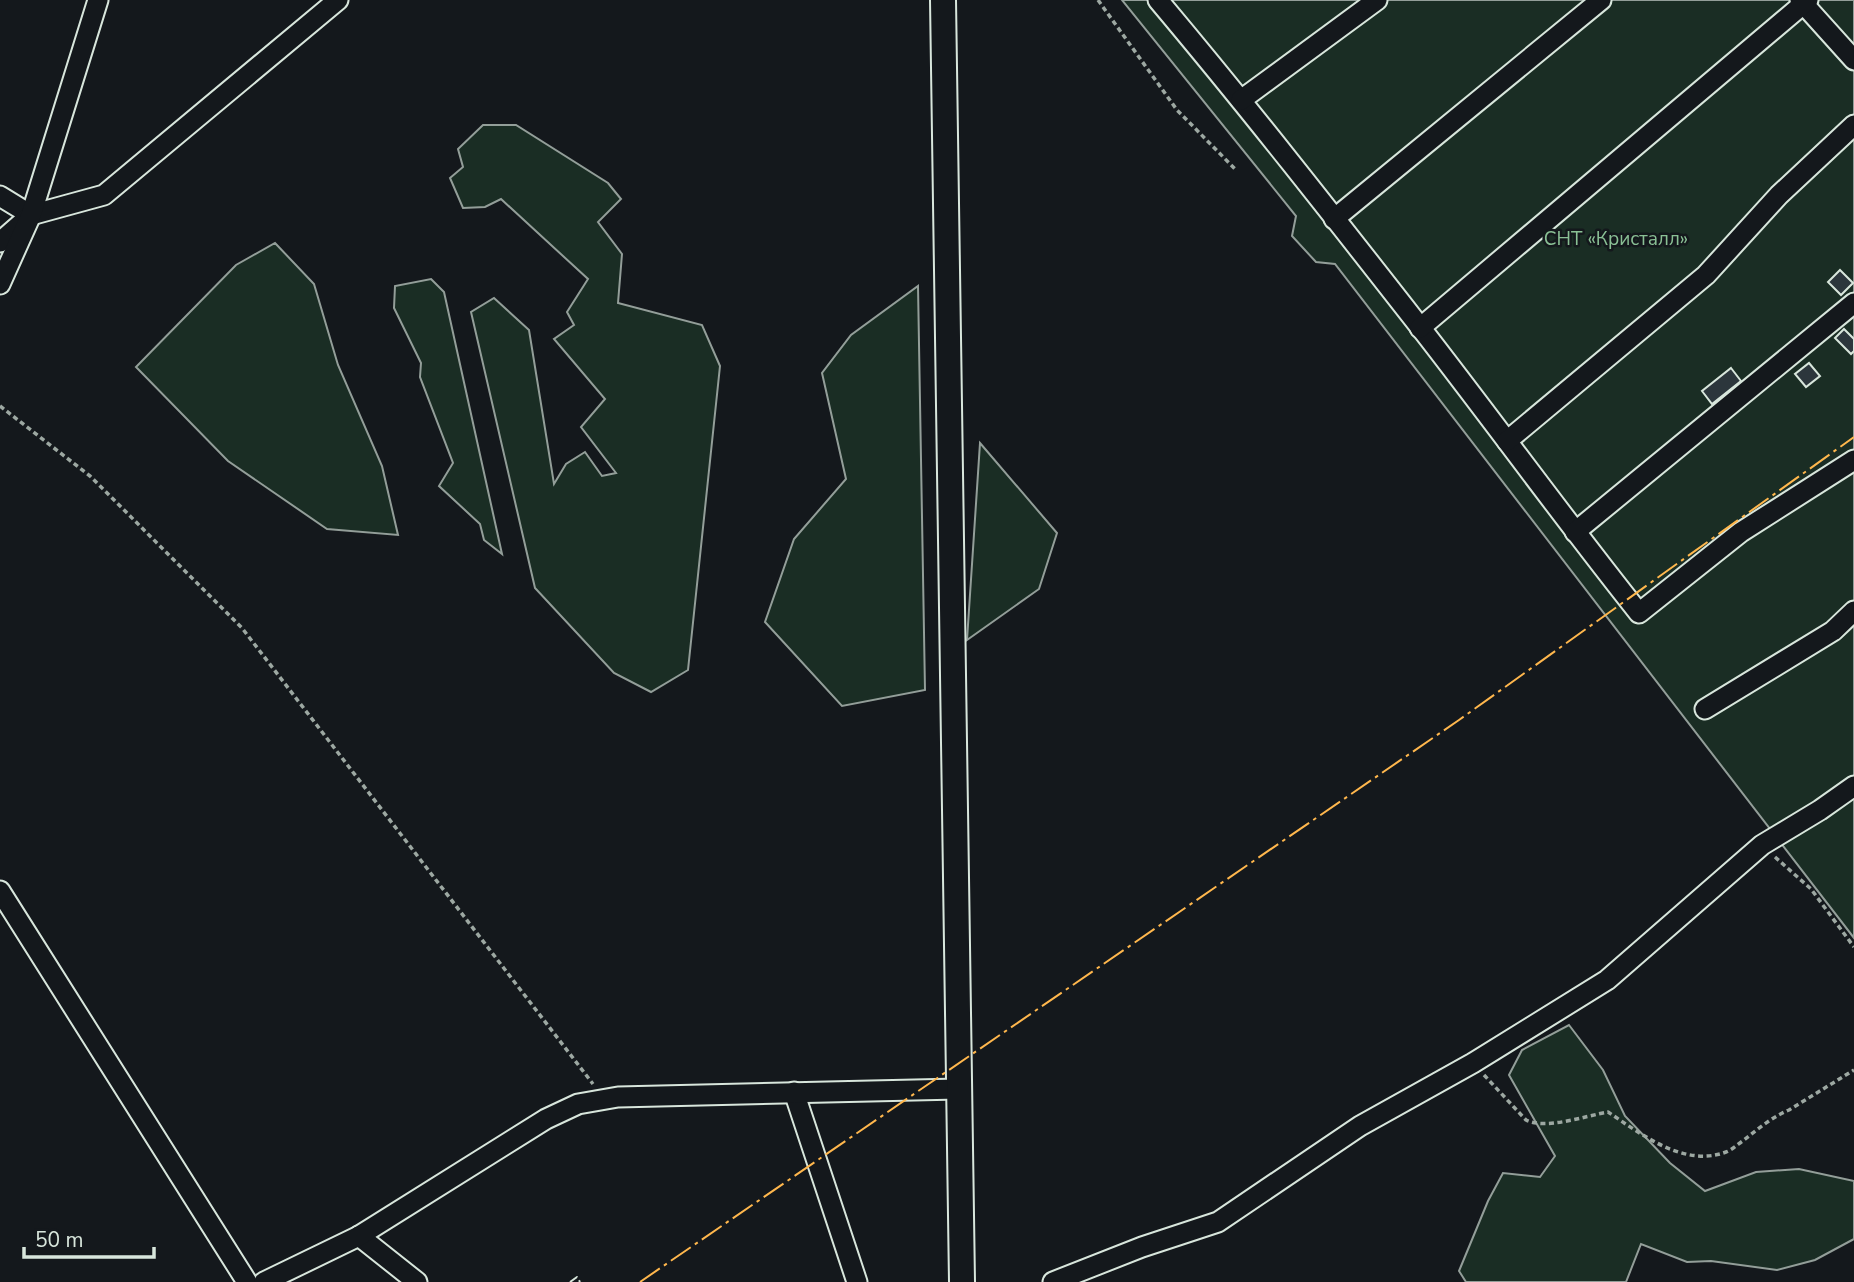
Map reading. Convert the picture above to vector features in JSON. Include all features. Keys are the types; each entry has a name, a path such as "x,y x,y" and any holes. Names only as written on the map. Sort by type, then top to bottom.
{"main road":[{"path":"943,0 962,1282"}],"street":[{"path":"0,284 31,215 98,0"},
{"path":"0,242 31,215 104,195 338,0"},
{"path":"1241,100 1377,0"},
{"path":"1334,219 1601,0"},
{"path":"1162,1 1420,328 1639,613 1741,532 1854,460"},
{"path":"1420,328 1804,1 1854,60"},
{"path":"1507,441 1706,275 1779,195 1854,125"},
{"path":"0,196 31,215"},
{"path":"1575,532 1854,303"},
{"path":"1705,709 1833,631 1854,611"},
{"path":"1053,1282 1142,1247 1218,1222 1360,1126 1473,1063 1607,980 1762,845 1854,786"},
{"path":"0,891 247,1282"},
{"path":"264,1282 359,1236 546,1119 578,1104 618,1097 958,1089"},
{"path":"794,1092 857,1282"},
{"path":"359,1236 417,1282"}],"path":[{"path":"1098,0 1177,110 1237,171"},
{"path":"0,406 90,476 242,628 605,1099"},
{"path":"1762,845 1811,889 1854,947"},
{"path":"1473,1063 1525,1120 1545,1124 1608,1112 1634,1130 1681,1155 1727,1152 1777,1115 1854,1070"}],"green space":[{"name":"СНТ «Кристалл»","path":"1122,0 1854,0 1854,938 1335,264 1316,262 1292,236 1296,216"},
{"path":"483,125 516,125 608,183 621,199 598,222 622,254 618,303 702,325 720,366 688,670 651,692 614,673 535,588 471,312 494,298 529,330 554,484 566,464 585,452 602,476 616,473 581,427 605,399 554,339 574,325 567,312 588,279 501,199 485,207 463,208 450,178 463,167 458,149"},
{"path":"275,243 314,284 338,365 382,466 398,535 327,529 228,461 136,367 236,265"},
{"path":"431,279 444,292 502,554 484,540 480,524 439,486 453,463 420,377 421,363 394,308 395,286"},
{"path":"918,286 925,690 842,706 765,622 794,539 846,479 822,373 851,335"},
{"path":"980,443 1057,533 1039,589 967,640"},
{"path":"1569,1025 1603,1070 1625,1116 1670,1163 1705,1191 1756,1172 1799,1169 1854,1181 1854,1239 1815,1260 1777,1270 1711,1261 1687,1262 1641,1244 1626,1282 1466,1282 1459,1271 1488,1201 1503,1173 1540,1177 1555,1156 1509,1075 1522,1050"}],"building":[{"path":"1840,270 1853,283 1841,295 1828,282"},
{"path":"1844,329 1854,339 1854,351 1851,354 1835,338"},
{"path":"1809,363 1820,376 1806,387 1795,374"},
{"path":"1731,368 1741,381 1712,404 1702,391"}],"fence":[{"path":"570,1282 577,1277 580,1282"}],"power":[{"path":"640,1282 1459,720 1854,437"}]}
